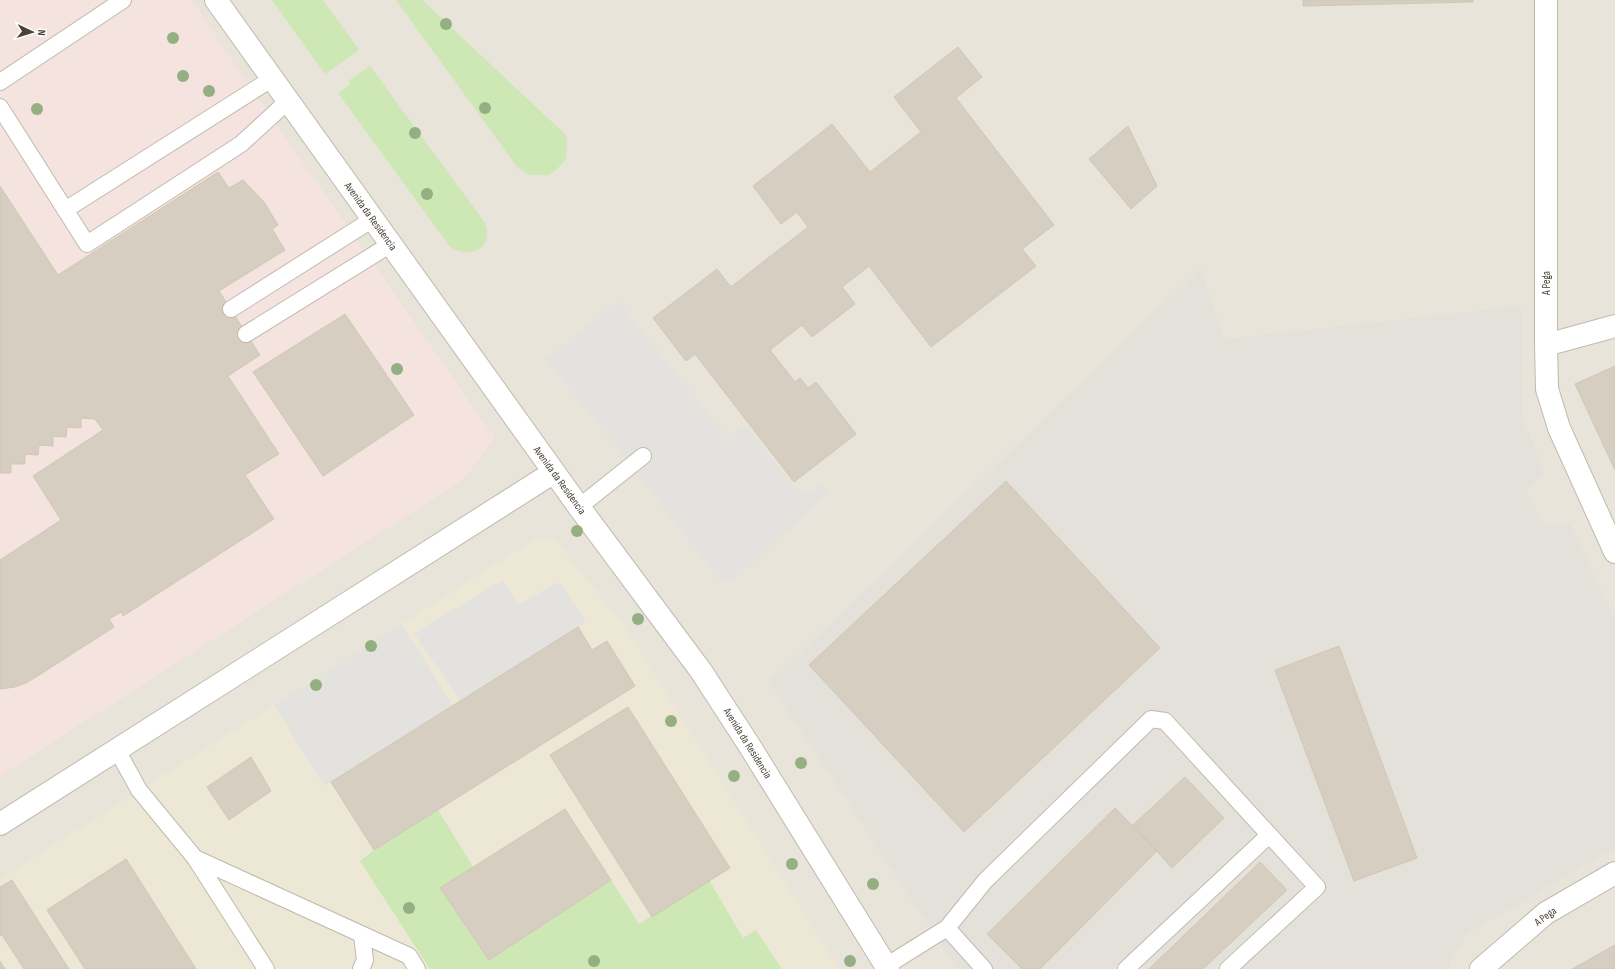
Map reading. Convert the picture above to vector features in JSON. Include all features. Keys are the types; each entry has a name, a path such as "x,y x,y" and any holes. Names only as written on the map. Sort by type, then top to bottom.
{"street":[{"name":"Avenida da Residencia","path":"216,0 579,507 702,671 750,745 887,967"},
{"name":"A Pega","path":"1546,0 1546,345 1548,388 1559,428 1615,552"},
{"path":"1546,345 1615,326"},
{"path":"0,824 554,472"},
{"name":"A Pega","path":"1481,969 1546,914 1615,873"}],"lane":[{"path":"0,82 123,0"},
{"path":"65,210 273,78"},
{"path":"0,107 87,244 241,144 289,100"},
{"path":"231,309 373,219"},
{"path":"246,334 391,244"},
{"path":"579,507 643,456"},
{"path":"887,967 947,928 986,881 1151,719 1166,721 1317,887 1228,969"},
{"path":"117,750 139,790 195,858 266,969"},
{"path":"1126,969 1269,835"},
{"path":"195,858 409,956 417,969"},
{"path":"947,928 984,969"},
{"path":"361,969 365,960 362,935"}],"shaded area":[{"path":"0,0 1615,0 1615,969 0,969"},
{"path":"0,0 192,0 244,78 495,438 463,480 0,776"},
{"path":"1201,268 1224,339 1521,306 1523,418 1545,473 1526,491 1545,525 1570,524 1615,620 1615,848 1467,934 1449,963 1450,969 957,969 769,682"},
{"path":"618,301 727,437 744,426 797,489 807,492 822,484 830,492 735,579 720,581 632,466 546,359"},
{"path":"538,537 556,541 624,625 839,969 0,969 0,879"},
{"path":"503,580 518,605 559,582 586,622 460,701 414,633"},
{"path":"401,624 453,705 324,786 274,705"}],"green space":[{"path":"272,0 323,0 359,50 325,74"},
{"path":"396,0 422,0 567,136 566,159 556,170 548,175 530,175 518,168"},
{"path":"370,66 485,223 487,232 486,239 479,249 473,252 466,252 450,247 338,93 350,85 348,81"},
{"path":"438,810 473,867 440,889 489,960 611,880 639,924 709,880 743,938 756,930 782,969 430,969 360,861 374,850"}],"building":[{"path":"1303,0 1473,0 1473,2 1303,6"},
{"path":"958,47 982,77 956,98 1054,225 1022,249 1036,266 931,347 869,266 842,287 855,304 812,337 802,325 770,350 795,382 800,378 808,388 816,382 856,434 794,482 695,354 686,361 653,318 717,269 731,287 808,227 797,212 781,224 753,186 832,124 870,172 921,132 894,97"},
{"path":"1128,126 1157,186 1131,209 1089,159"},
{"path":"218,172 229,188 243,180 264,202 278,225 272,229 285,250 219,291 260,355 228,376 279,454 245,475 274,519 123,616 121,612 109,619 114,627 36,677 15,687 0,689 0,560 61,520 33,476 103,430 95,419 81,418 81,428 67,427 66,437 53,436 53,446 39,445 38,455 25,454 25,464 11,464 11,473 0,473 0,186 58,275"},
{"path":"345,314 414,415 323,476 253,372"},
{"path":"1615,366 1615,470 1575,384"},
{"path":"1006,481 1160,648 964,832 809,665"},
{"path":"578,627 592,650 607,641 635,686 374,850 331,782"},
{"path":"1339,646 1417,858 1354,881 1275,670"},
{"path":"628,707 730,868 652,917 550,755"},
{"path":"251,757 271,791 229,820 207,787"},
{"path":"1185,777 1224,818 1172,868 1133,825"},
{"path":"1115,808 1157,851 1040,969 1022,969 987,934"},
{"path":"565,809 611,880 489,960 440,888"},
{"path":"126,859 196,969 85,969 47,910"},
{"path":"1260,862 1287,890 1203,969 1149,969"},
{"path":"12,880 69,969 24,969 2,935 0,936 0,887"},
{"path":"1615,945 1615,969 1572,969"},
{"path":"0,961 5,969 0,969"}]}
